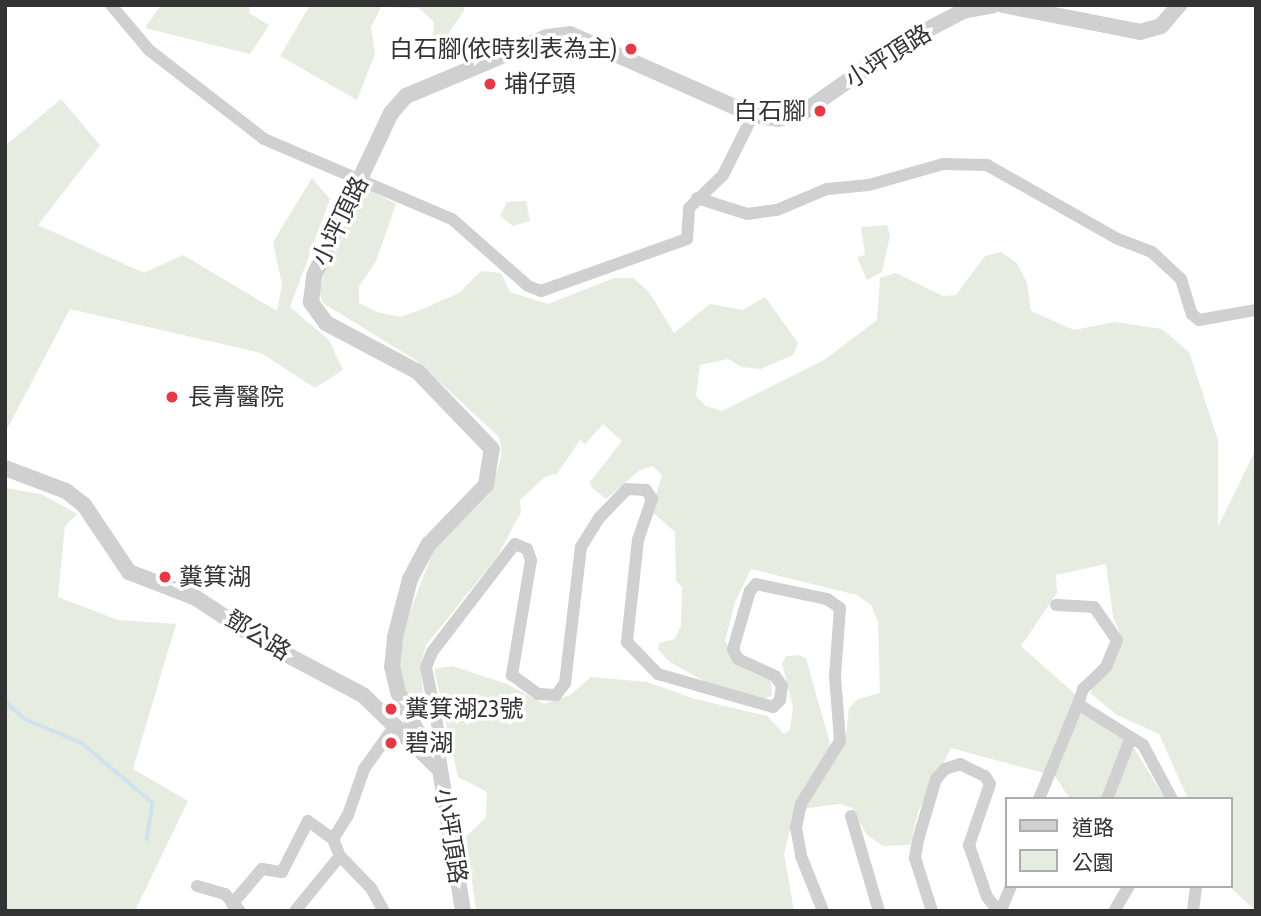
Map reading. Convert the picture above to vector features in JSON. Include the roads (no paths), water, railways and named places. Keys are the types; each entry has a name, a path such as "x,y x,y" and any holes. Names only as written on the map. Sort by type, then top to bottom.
{"street":[{"path":"111,5 149,50 264,139 452,219 528,286 541,291 687,239 689,208 723,175 753,116"},
{"name":"小坪頂路","path":"463,911 439,763 417,731 398,692 392,667 394,637 410,579 429,544 486,485 492,449 418,372 326,323 311,302 314,276 391,113 406,96 547,37 570,34 753,116 778,119 806,111 900,44 963,11 993,5"},
{"path":"1003,5 1140,32 1161,26 1179,5"},
{"path":"698,198 747,214 777,210 827,189 869,185 943,164 987,165 1118,239 1152,252 1181,279 1192,314 1199,320 1256,310"},
{"name":"鄧公路","path":"5,468 66,492 84,505 129,572 226,615 261,641 363,695 394,727 439,763"},
{"path":"439,763 441,745 426,667 432,652 515,544 527,549 531,560 512,675 538,694 555,695 565,683 581,547 599,518 627,489 646,490 652,499 638,540 627,642 658,674 773,707 780,700 782,686 775,676 738,659 733,649 750,591 755,584 827,599 840,608 835,676 840,741 801,804 796,827 801,856 823,911"},
{"path":"1040,797 1083,689 1106,667 1118,640 1094,607 1056,605"},
{"path":"1078,704 1131,737 1153,757 1171,797"},
{"path":"332,839 348,815 364,769 394,727"},
{"path":"1108,797 1131,737"},
{"path":"932,911 917,849 936,779 953,766 960,764 990,784 970,845 987,897 996,908 1003,905 1010,888"},
{"path":"851,816 879,911"},
{"path":"197,886 225,894 236,907 262,869 282,872 308,821 332,839 340,856 371,888 384,911"},
{"path":"295,911 340,856"},
{"path":"1114,911 1128,888"},
{"path":"1193,911 1196,888"}],"waterway":[{"path":"5,701 25,719 82,743 153,803 147,840"}],"place":[{"name":"白石腳(依時刻表為主)","path":"631,49"},
{"name":"埔仔頭","path":"490,84"},
{"name":"白石腳","path":"820,111"},
{"name":"長青醫院","path":"172,397"},
{"name":"糞箕湖","path":"165,577"},
{"name":"糞箕湖23號","path":"391,709"},
{"name":"碧湖","path":"391,743"}]}
